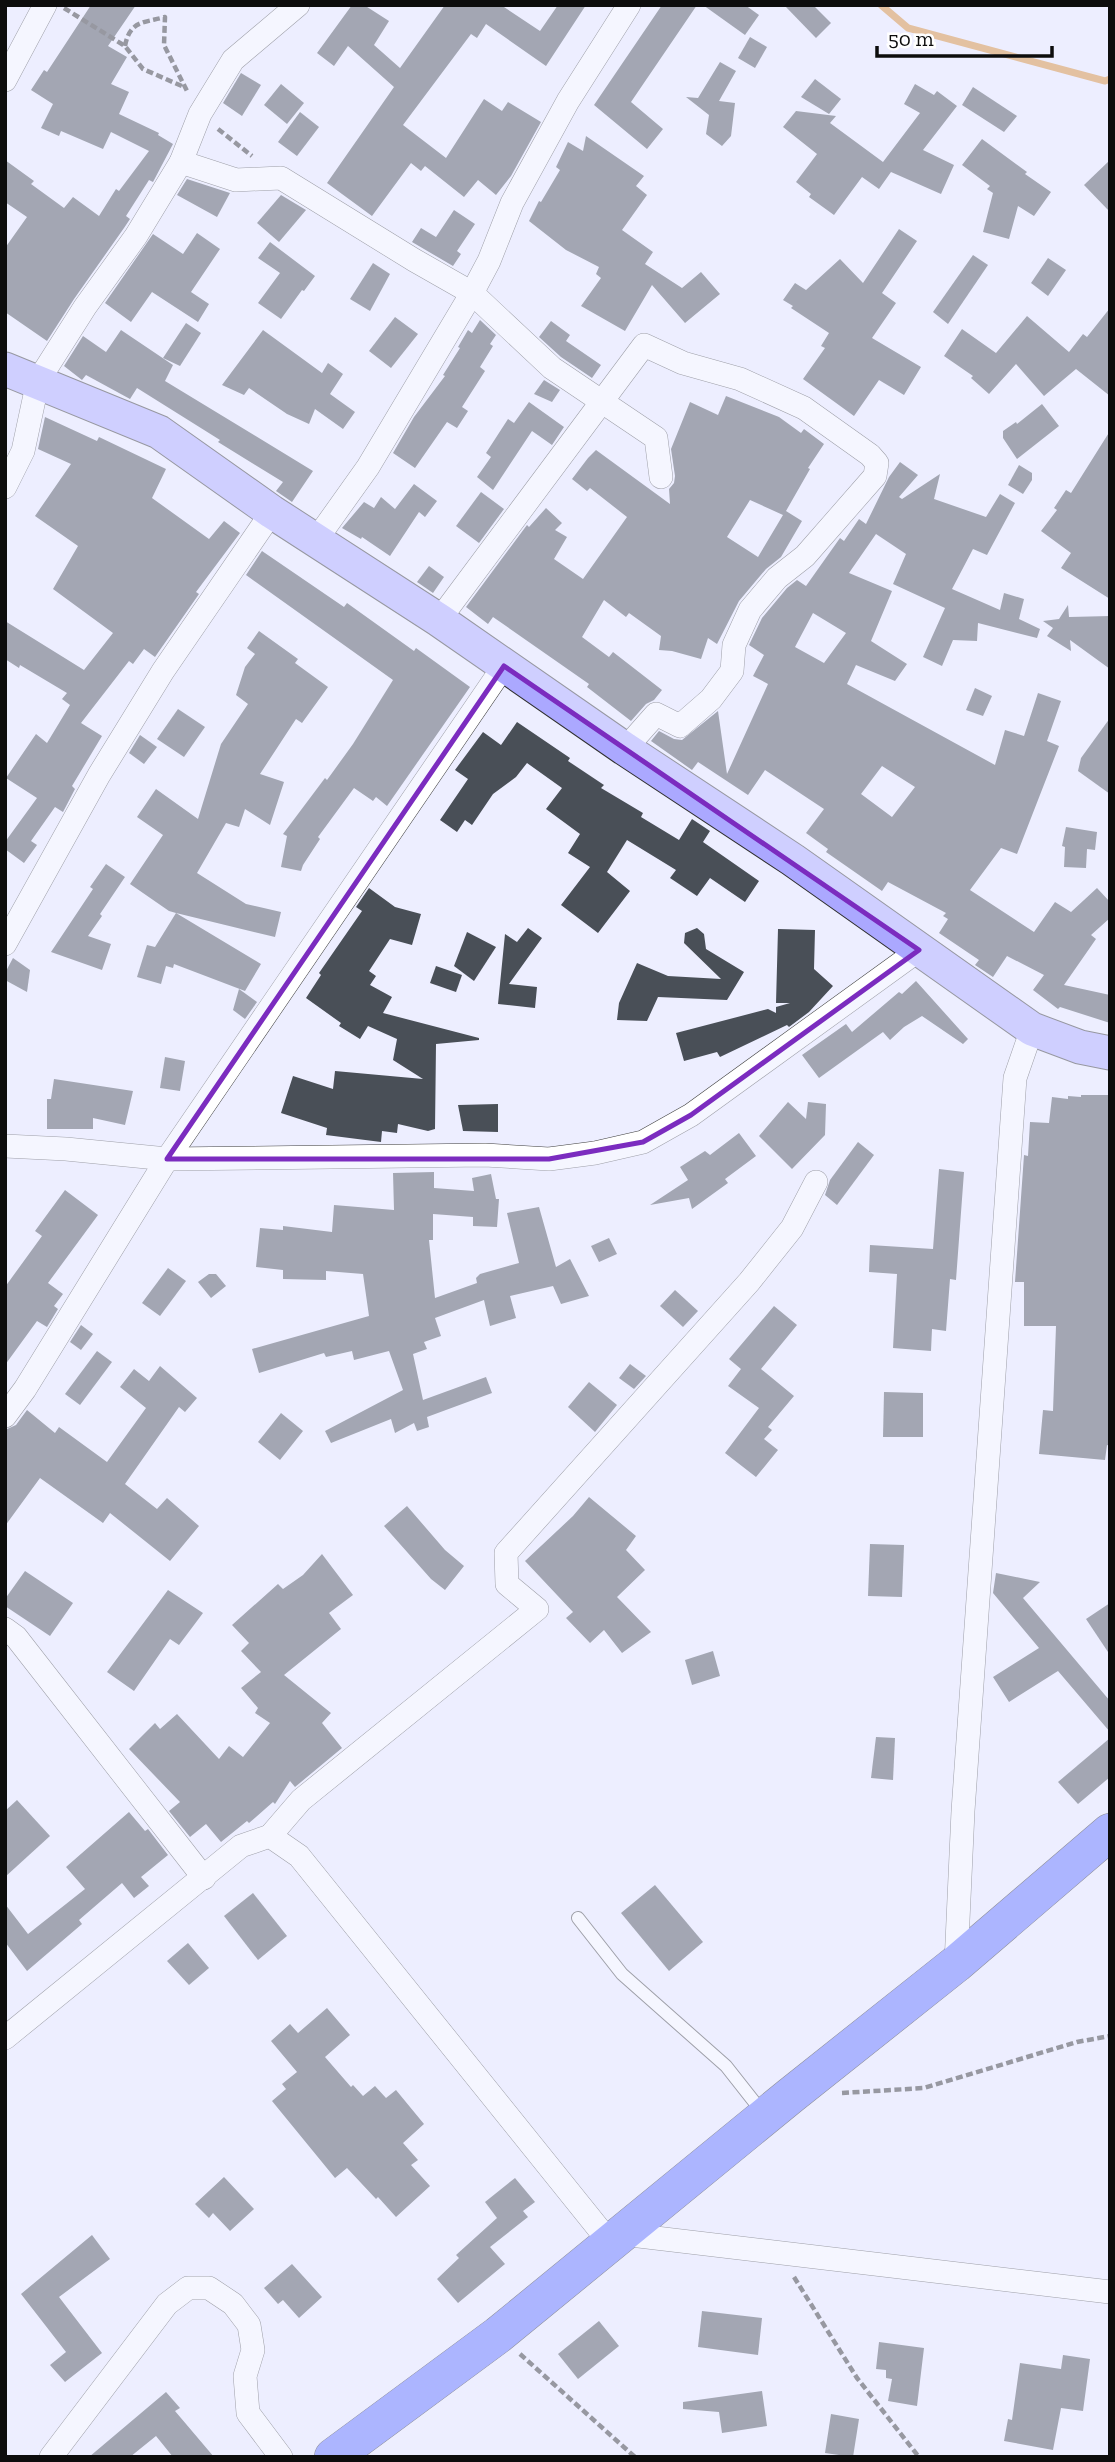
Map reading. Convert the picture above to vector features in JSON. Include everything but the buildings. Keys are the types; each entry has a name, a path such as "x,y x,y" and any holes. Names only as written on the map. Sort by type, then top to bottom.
{"main road":[{"path":"333,2457 498,2335 956,1964 1110,1832"}],"street":[{"path":"5,80 46,5"},
{"path":"5,487 23,451 38,381 85,307 136,236 181,162 200,114 233,60 298,5"},
{"path":"316,540 368,467 472,293 489,261 512,203 568,101 629,5"},
{"path":"181,162 236,180 281,178 472,293 552,368 656,438 661,477"},
{"path":"439,620 644,345 683,363 740,379 804,408 870,455 877,463 875,476 805,556 777,578 750,610 734,645 732,671 710,699 680,726 656,713 625,749"},
{"path":"5,369 159,432 272,512 439,620 625,749 793,860 1032,1029 1080,1047 1110,1053"},
{"path":"5,944 99,775 149,694 272,512"},
{"path":"5,1416 32,1378 167,1159 504,666"},
{"path":"5,1146 167,1159 485,1155 548,1158 596,1153 643,1142 691,1115 919,950"},
{"path":"956,1964 963,1811 1014,1078 1032,1029"},
{"path":"5,2038 241,1846 270,1836 301,1800 537,1609 507,1584 506,1553 749,1282 792,1228 816,1182"},
{"path":"5,1629 16,1637 33,1658 204,1878"},
{"path":"270,1836 299,1856 617,2239 778,2253 1110,2292"},
{"path":"51,2457 167,2304 188,2288 209,2288 233,2304 249,2325 253,2350 245,2376 248,2413 281,2457"}],"lane":[{"path":"578,1918 622,1974 726,2066 778,2106"}],"path":[{"path":"58,5 125,46 144,69 185,87"},
{"path":"125,46 127,34 141,21 152,20"},
{"path":"778,2106 924,2088 1077,2042 1110,2036"},
{"path":"778,2253 857,2378 919,2457"},
{"path":"498,2335 635,2457"}],"highlighted area":[{"path":"504,666 919,950 691,1115 643,1142 549,1159 167,1159"}],"waterway":[{"path":"881,5 908,28 1105,81 1110,79"}]}
